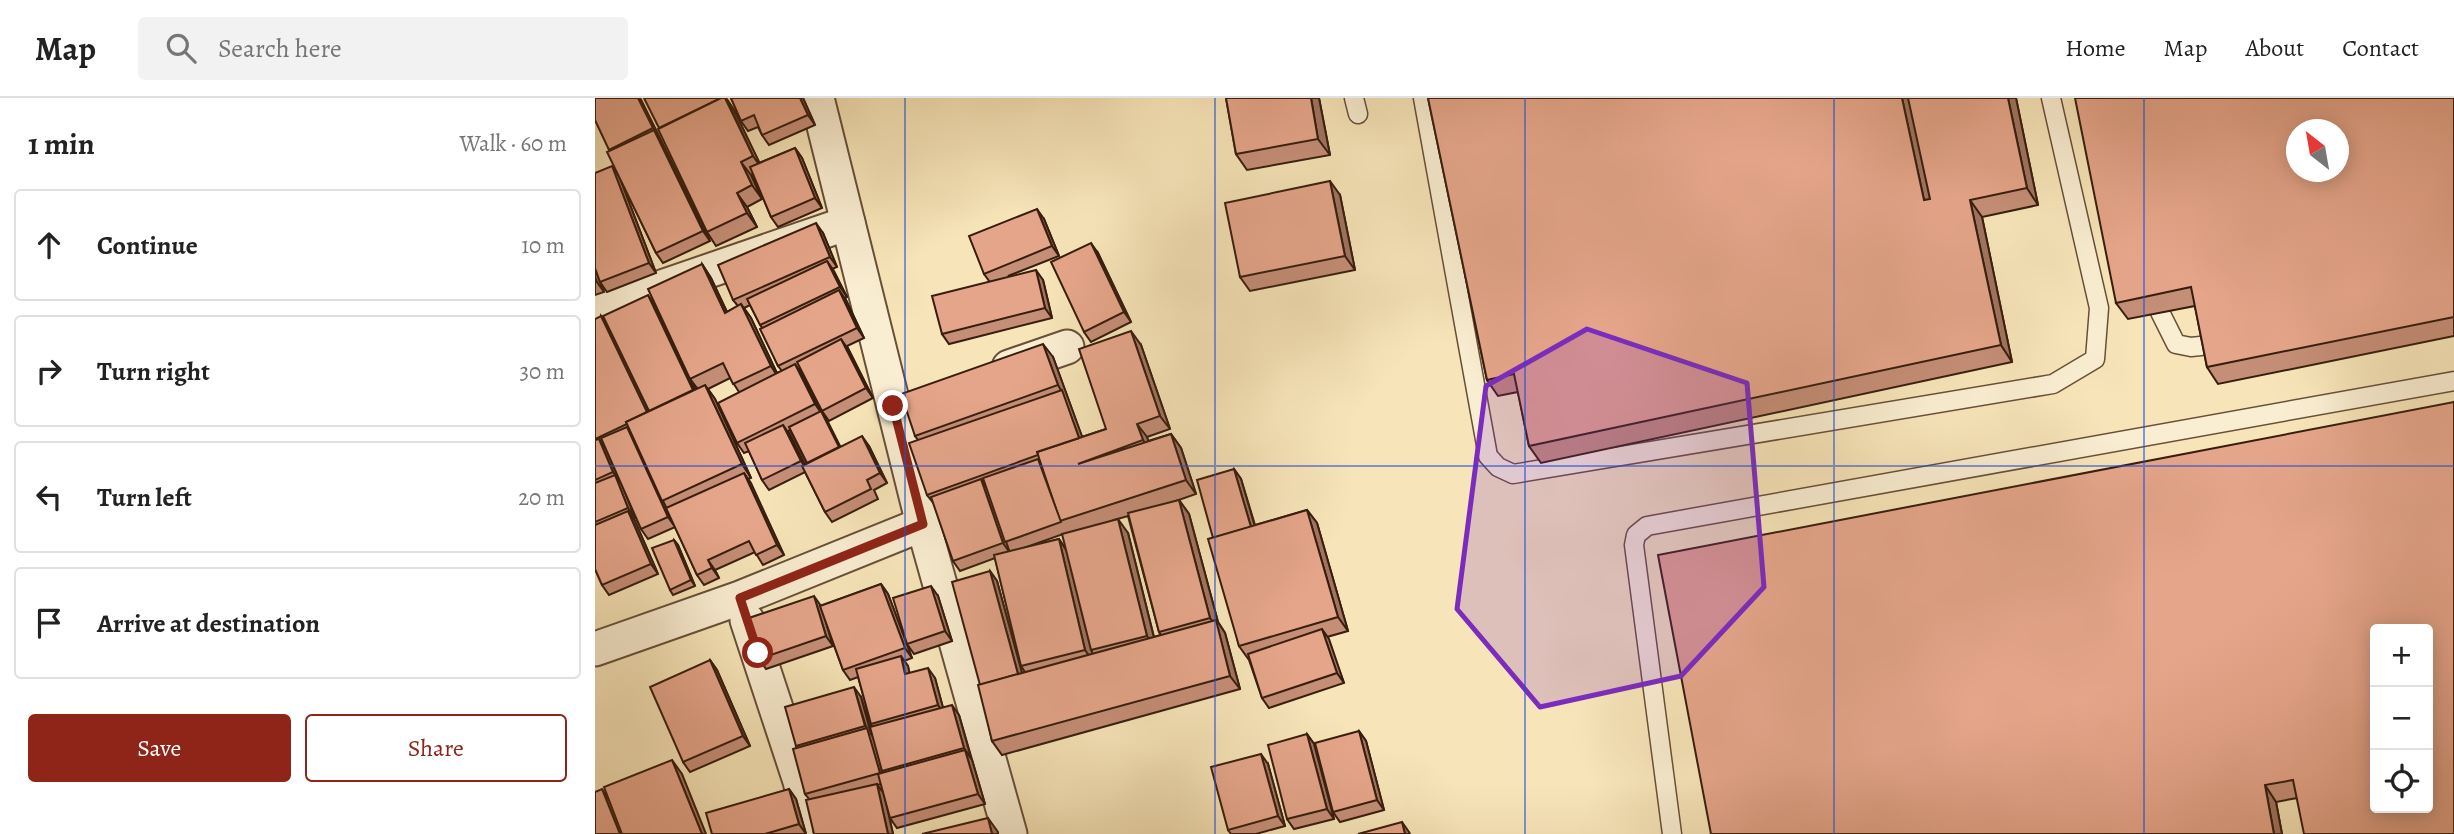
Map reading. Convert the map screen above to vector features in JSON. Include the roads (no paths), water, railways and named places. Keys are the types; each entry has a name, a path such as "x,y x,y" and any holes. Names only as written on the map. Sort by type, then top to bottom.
{"street":[{"path":"817,98 848,223 906,401 923,524 1010,834"},
{"path":"595,310 848,223"},
{"path":"980,376 1067,347"},
{"path":"595,649 740,598 923,524"},
{"path":"740,598 800,781 812,834"}],"lane":[{"path":"1423,98 1488,456 1498,467 1513,474 2053,384 2081,370 2095,359 2099,308 2051,98"},
{"path":"2160,313 2176,344 2210,345"},
{"path":"1671,834 1634,545 1636,535 1647,526 2454,381"}]}
